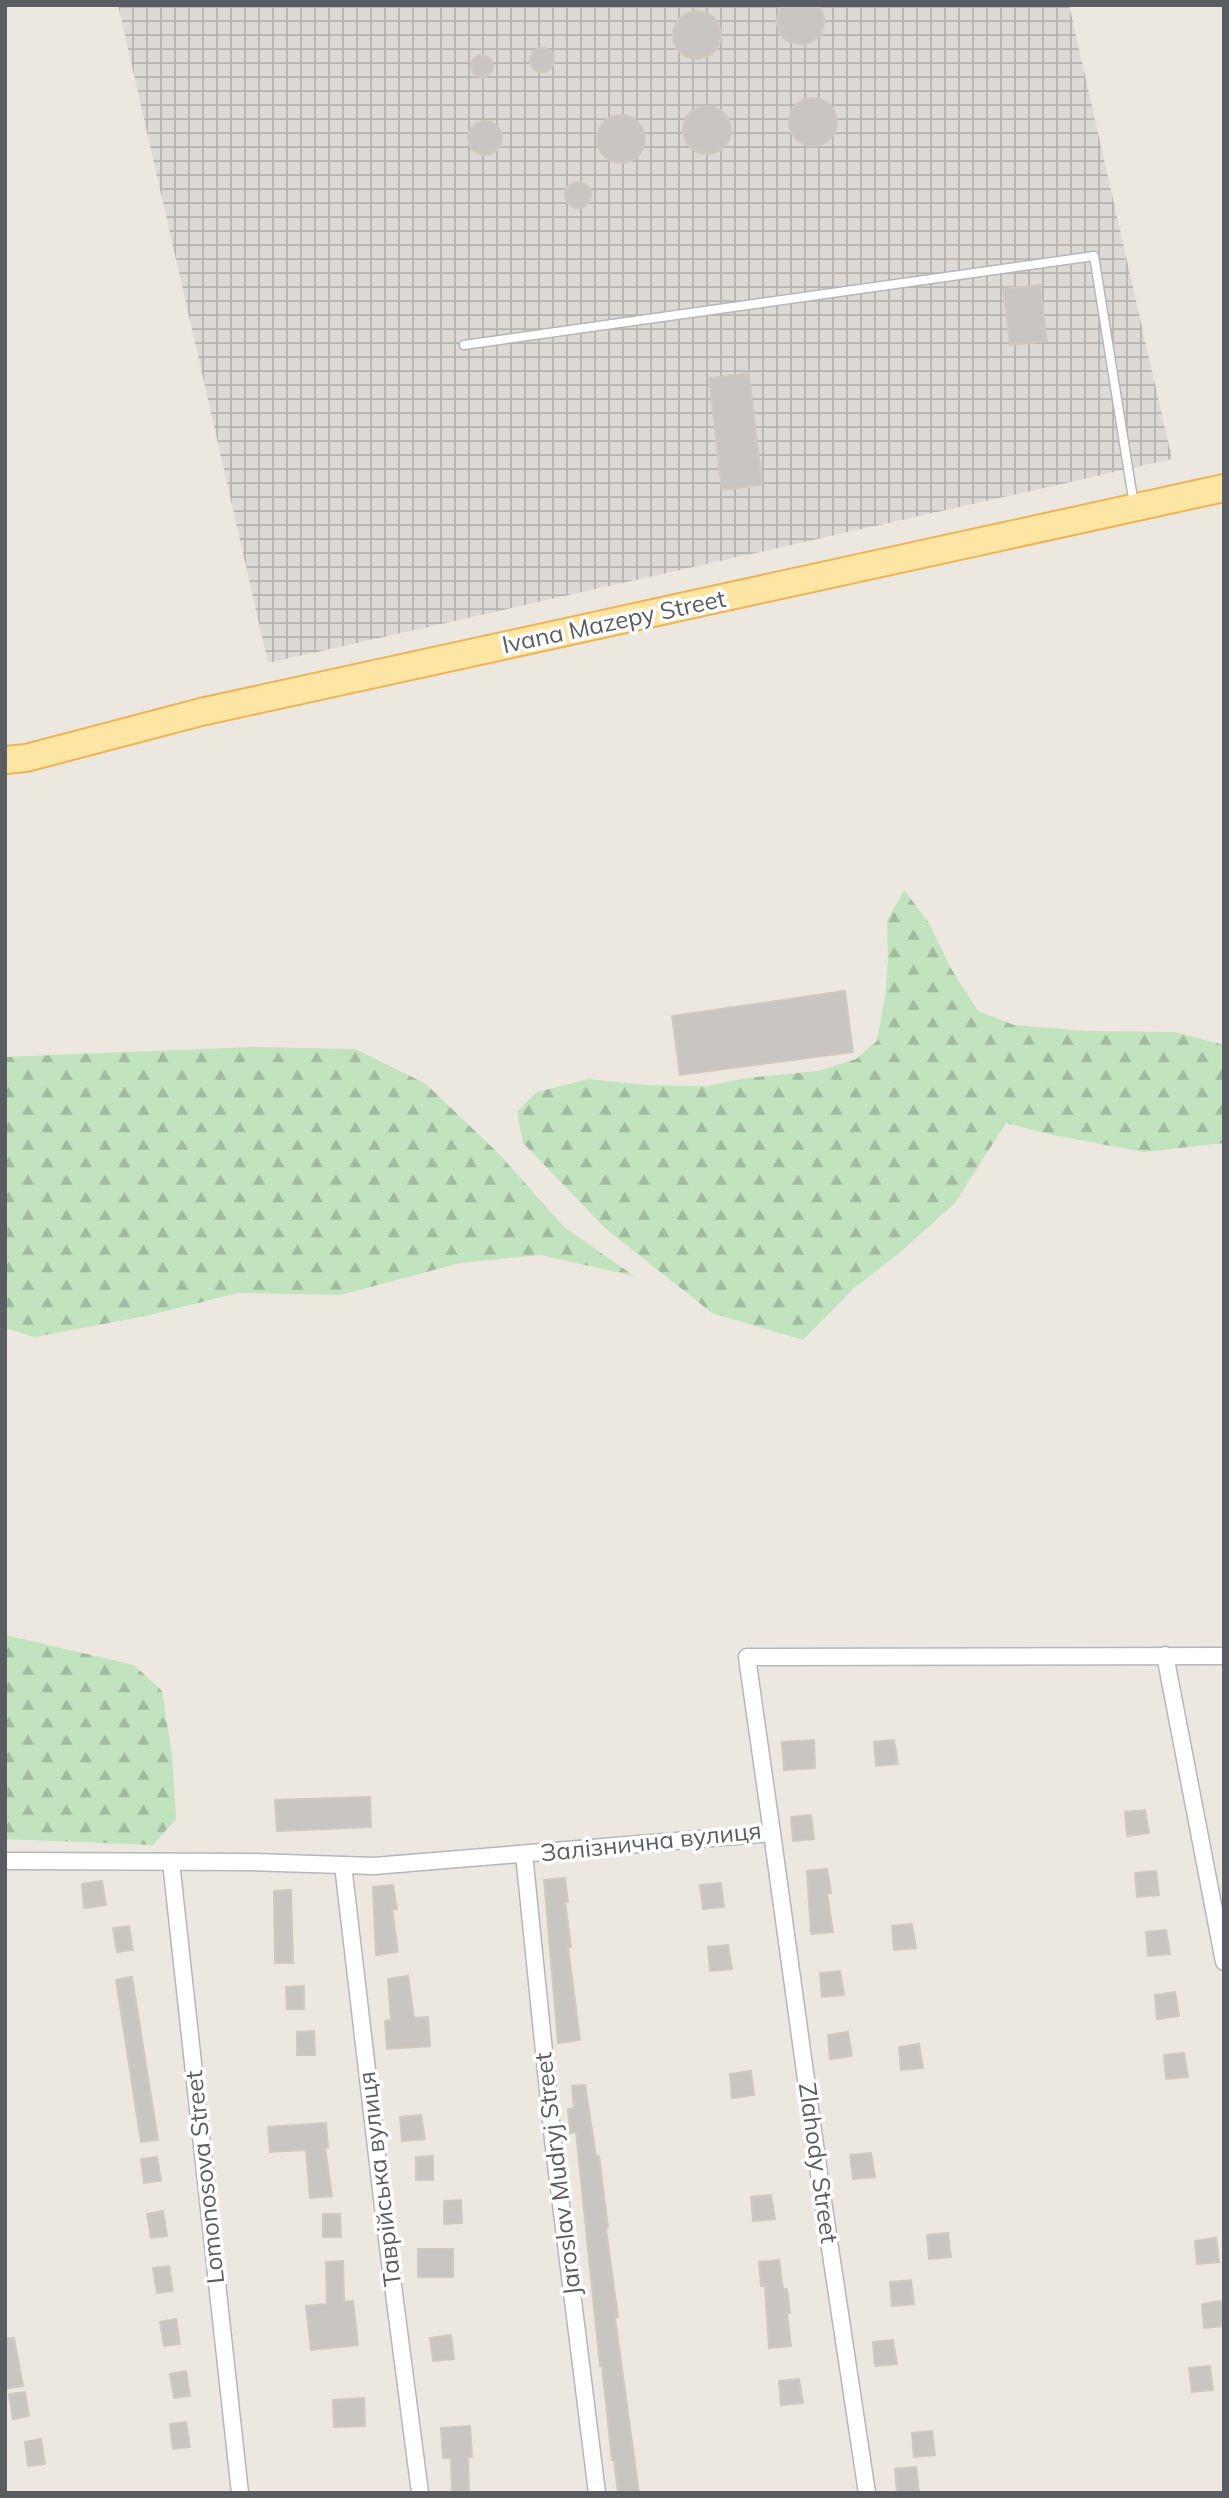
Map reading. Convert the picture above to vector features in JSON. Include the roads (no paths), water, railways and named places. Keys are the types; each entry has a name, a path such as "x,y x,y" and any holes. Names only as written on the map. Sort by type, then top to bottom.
{"main road":[{"name":"Ivana Mazepy Street","path":"5,760 26,758 201,712 1224,488"}],"street":[{"path":"1165,1655 1224,1962"},
{"name":"Залізнична вулиця","path":"5,1861 374,1866 772,1833 747,1657 1224,1656"},
{"name":"Zlahody Street","path":"772,1833 867,2493"},
{"name":"Jaroslav Mudryj Street","path":"524,1854 553,2140 597,2493"},
{"name":"Lomonosova Street","path":"171,1862 240,2493"},
{"name":"Таврійська вулиця","path":"344,1865 385,2224 420,2493"}],"lane":[{"path":"464,345 1094,256 1135,508"}]}
